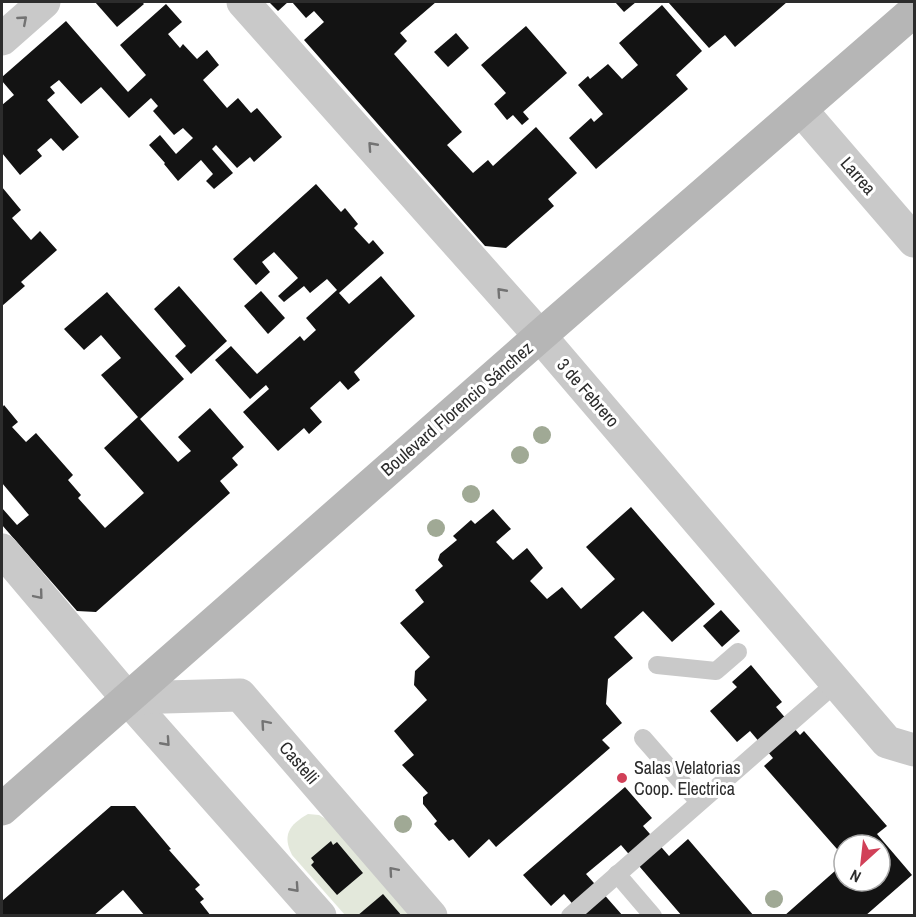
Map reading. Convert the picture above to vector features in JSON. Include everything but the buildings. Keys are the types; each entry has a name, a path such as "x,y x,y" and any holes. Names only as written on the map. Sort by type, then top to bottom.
{"main road":[{"name":"Boulevard Florencio Sánchez","path":"2,809 540,336 915,11"}],"street":[{"path":"2,39 44,2"},
{"name":"3 de Febrero","path":"243,2 540,336 887,742 914,750"},
{"name":"Larrea","path":"802,111 915,241"},
{"path":"2,550 127,698 320,915"},
{"name":"Castelli","path":"127,698 240,695 431,915"}],"lane":[{"path":"657,665 716,671 738,652"},
{"path":"570,915 836,683"},
{"path":"643,738 699,802"},
{"path":"617,874 653,915"}],"shaded area":[{"path":"308,814 319,815 331,822 413,915 345,915 292,855 289,848 289,831 296,822"}],"place":[{"name":"Salas Velatorias Coop. Electrica","path":"622,778"}]}
